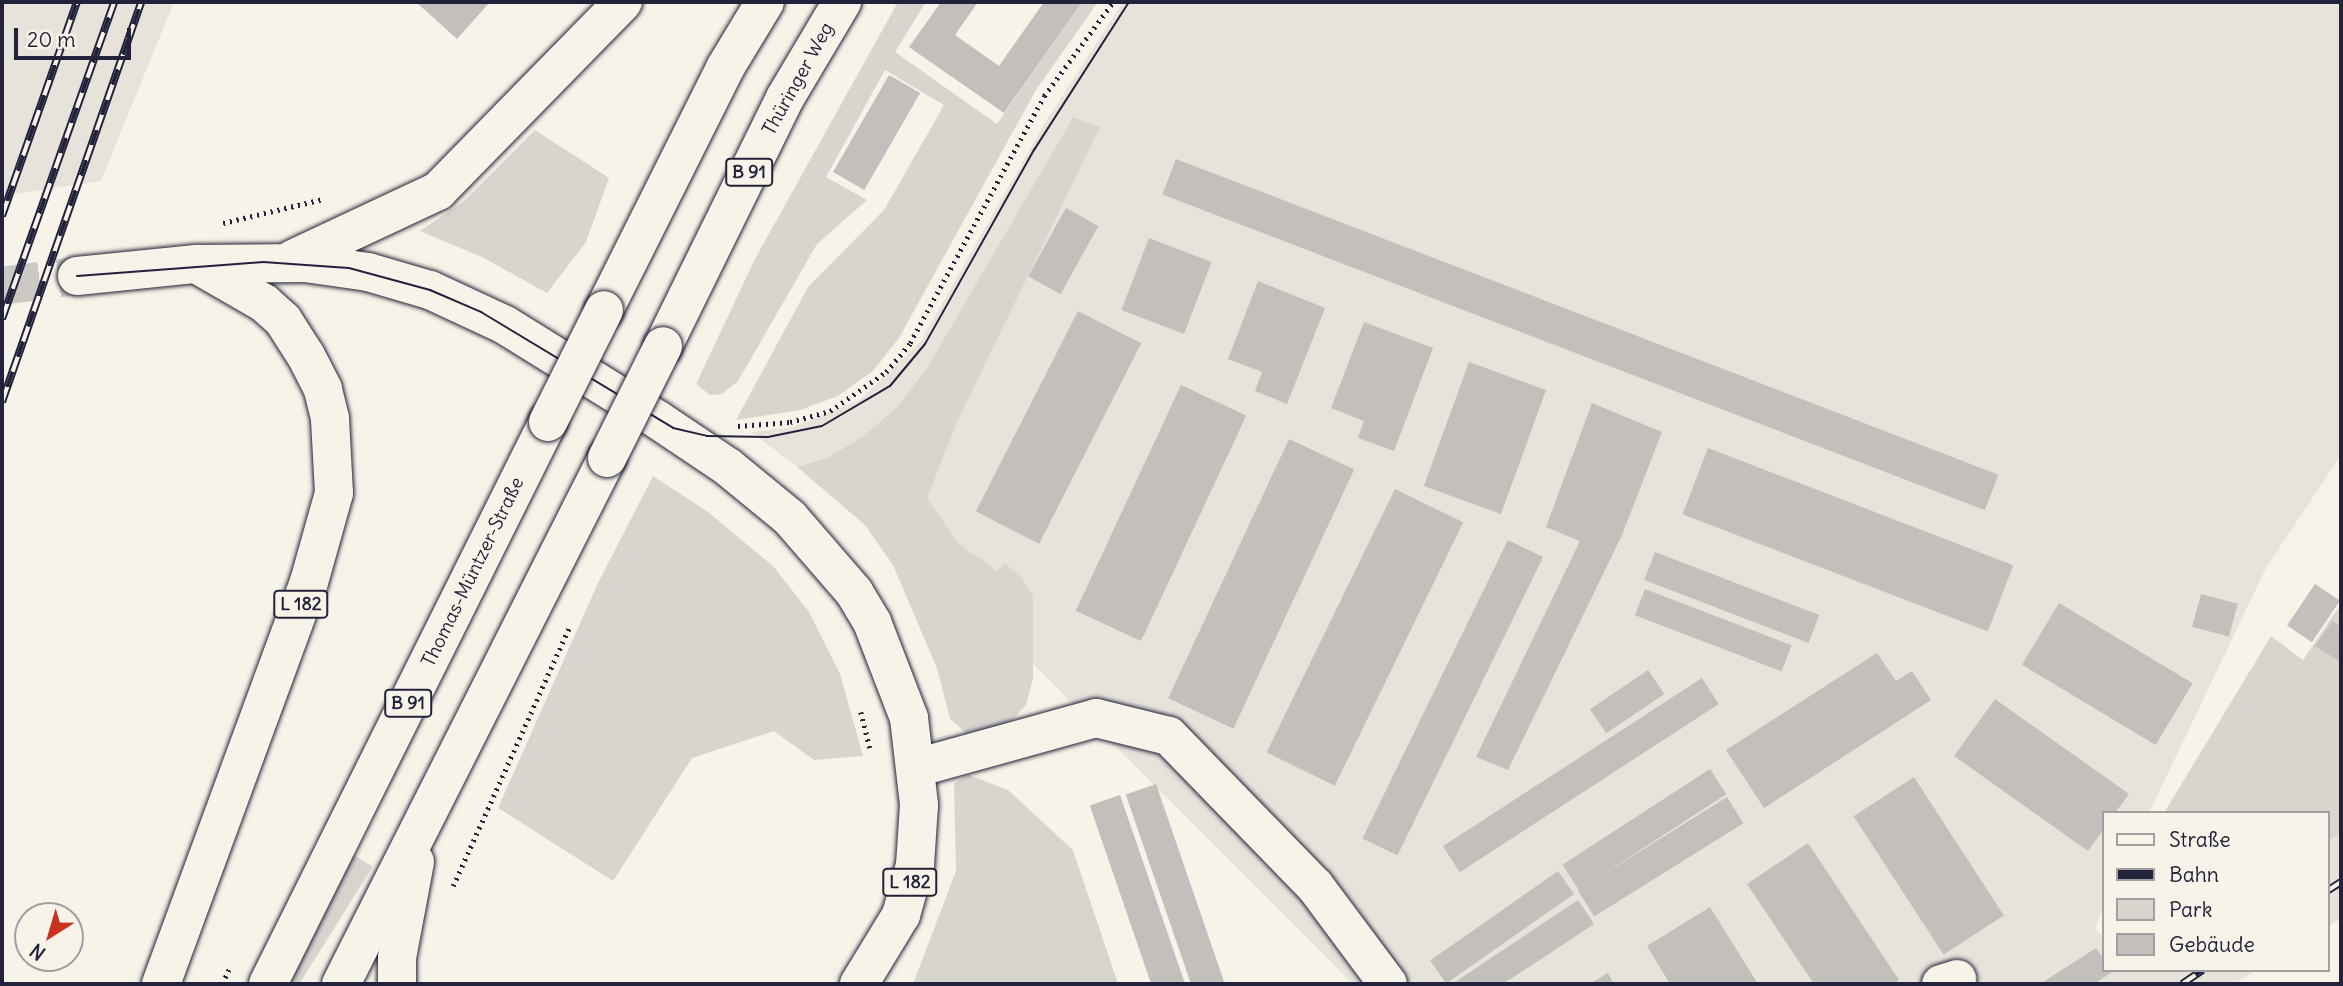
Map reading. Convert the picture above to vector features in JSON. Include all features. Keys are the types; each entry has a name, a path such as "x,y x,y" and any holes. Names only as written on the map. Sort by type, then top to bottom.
{"main road":[{"path":"285,262 390,217 438,191 623,2"},
{"name":"Thomas-Müntzer-Straße","path":"268,984 725,68 765,2"},
{"name":"Thüringer Weg","path":"425,811 607,458 785,98 842,2"},
{"name":"L 182","path":"78,276 196,264 285,262 368,272 481,312 658,420 761,493 836,567 872,622 909,718 916,768 919,834 915,865 901,915 859,984"},
{"name":"L 182","path":"161,984 309,582 334,493 330,418 323,389 306,356 283,320 264,303 196,264"},
{"path":"916,768 1096,718 1169,736 1315,886 1388,984"},
{"path":"397,984 397,958 425,811"},
{"name":"B 91","path":"341,984 425,811"}],"path":[{"path":"731,425 790,422 830,411 886,372 910,343 1044,96 1113,2"},
{"path":"447,898 574,617"},
{"path":"860,709 873,760"}],"shaded area":[{"path":"2,2 174,2 101,181 2,196"},
{"path":"1123,2 2341,2 2341,455 2266,568 2150,811 2102,811 2102,910 2095,927 2102,937 2102,972 2254,972 2234,984 1353,984 898,529 1099,127 1073,117 927,368 896,408 862,437 827,458 797,467 751,432 793,427 860,400 921,341 1043,126"},
{"path":"2341,833 2341,919 2329,926 2329,841"}],"green space":[{"path":"898,2 926,2 895,52 997,124 1082,2 1098,2 1036,90 899,338 873,371 838,396 800,410 736,420 808,287 884,210 944,105 885,70 826,177 867,200 817,244 738,381 722,394 710,395 696,384 755,259"},
{"path":"1073,117 1100,127 957,422 927,498 958,543 997,571 1005,563 1022,578 1033,597 1033,679 1026,705 1011,721 980,735 967,734 950,719 937,668 893,565 865,525 797,467 827,458 862,437 896,408 927,368"},
{"path":"535,130 609,178 586,242 547,293 484,258 420,231 463,202"},
{"path":"653,476 708,512 774,567 809,612 840,674 863,756 814,760 774,731 692,758 613,881 498,808 597,585"},
{"path":"2341,604 2341,833 2329,841 2329,811 2165,811 2271,636 2303,660"},
{"path":"969,775 1008,790 1073,850 1118,984 913,984 956,871 954,783"},
{"path":"354,855 373,867 299,984 289,984 278,977"}],"building":[{"path":"416,2 490,2 457,39"},
{"path":"941,2 978,2 955,35 999,66 1044,2 1082,2 1004,113 909,47"},
{"path":"889,75 920,93 864,190 833,172"},
{"path":"1176,159 1998,475 1985,510 1162,194"},
{"path":"1066,208 1098,226 1061,294 1028,276"},
{"path":"1149,238 1212,262 1184,334 1121,310"},
{"path":"1258,281 1325,308 1287,404 1255,391 1262,372 1228,359"},
{"path":"1078,311 1141,343 1039,544 976,511"},
{"path":"1364,322 1433,348 1394,451 1358,438 1364,421 1331,408"},
{"path":"1469,362 1546,390 1501,514 1424,486"},
{"path":"1181,385 1246,415 1141,641 1076,611"},
{"path":"1592,403 1662,432 1622,535 1508,770 1476,757 1580,541 1546,527"},
{"path":"1289,439 1354,469 1233,729 1168,698"},
{"path":"1708,448 2013,565 1988,631 1683,514"},
{"path":"1395,489 1463,522 1335,786 1267,752"},
{"path":"1508,540 1543,557 1398,855 1362,838"},
{"path":"1655,552 1819,615 1809,643 1644,580"},
{"path":"2315,584 2340,601 2312,642 2287,625"},
{"path":"1645,589 1792,645 1782,671 1635,615"},
{"path":"2201,594 2238,604 2229,637 2192,627"},
{"path":"2059,603 2193,683 2156,745 2022,665"},
{"path":"2332,621 2341,627 2339,661 2315,646"},
{"path":"1877,653 1896,681 1912,671 1931,700 1764,808 1726,750"},
{"path":"1648,670 1664,694 1606,733 1590,709"},
{"path":"1702,678 1719,704 1460,872 1443,846"},
{"path":"1995,699 2129,794 2116,811 2102,811 2102,831 2088,851 1954,756"},
{"path":"1710,769 1726,794 1579,890 1562,865"},
{"path":"1914,777 2004,915 1943,955 1854,816"},
{"path":"1156,784 1225,984 1191,984 1126,794"},
{"path":"1120,795 1185,984 1151,984 1090,805"},
{"path":"1727,797 1743,823 1594,917 1578,890"},
{"path":"1808,843 1899,980 1892,984 1814,984 1747,884"},
{"path":"1558,871 1574,894 1446,983 1430,960"},
{"path":"1578,900 1594,924 1503,984 1452,984"},
{"path":"1710,907 1758,984 1670,984 1647,946"},
{"path":"2096,948 2102,957 2102,972 2112,972 2094,984 2040,984"},
{"path":"1608,973 1614,984 1590,984"}],"tunnel":[{"path":"2,286 77,276"}],"tram line":[{"path":"77,276 263,262 349,268 430,290 481,312 673,428 707,436 768,437 822,426 890,386 925,344 1034,150 1129,2"}],"railway":[{"path":"2,216 77,2"},
{"path":"2,319 114,2"},
{"path":"2,402 141,2"},
{"path":"2329,890 2341,882"},
{"path":"2182,984 2200,972"}]}
